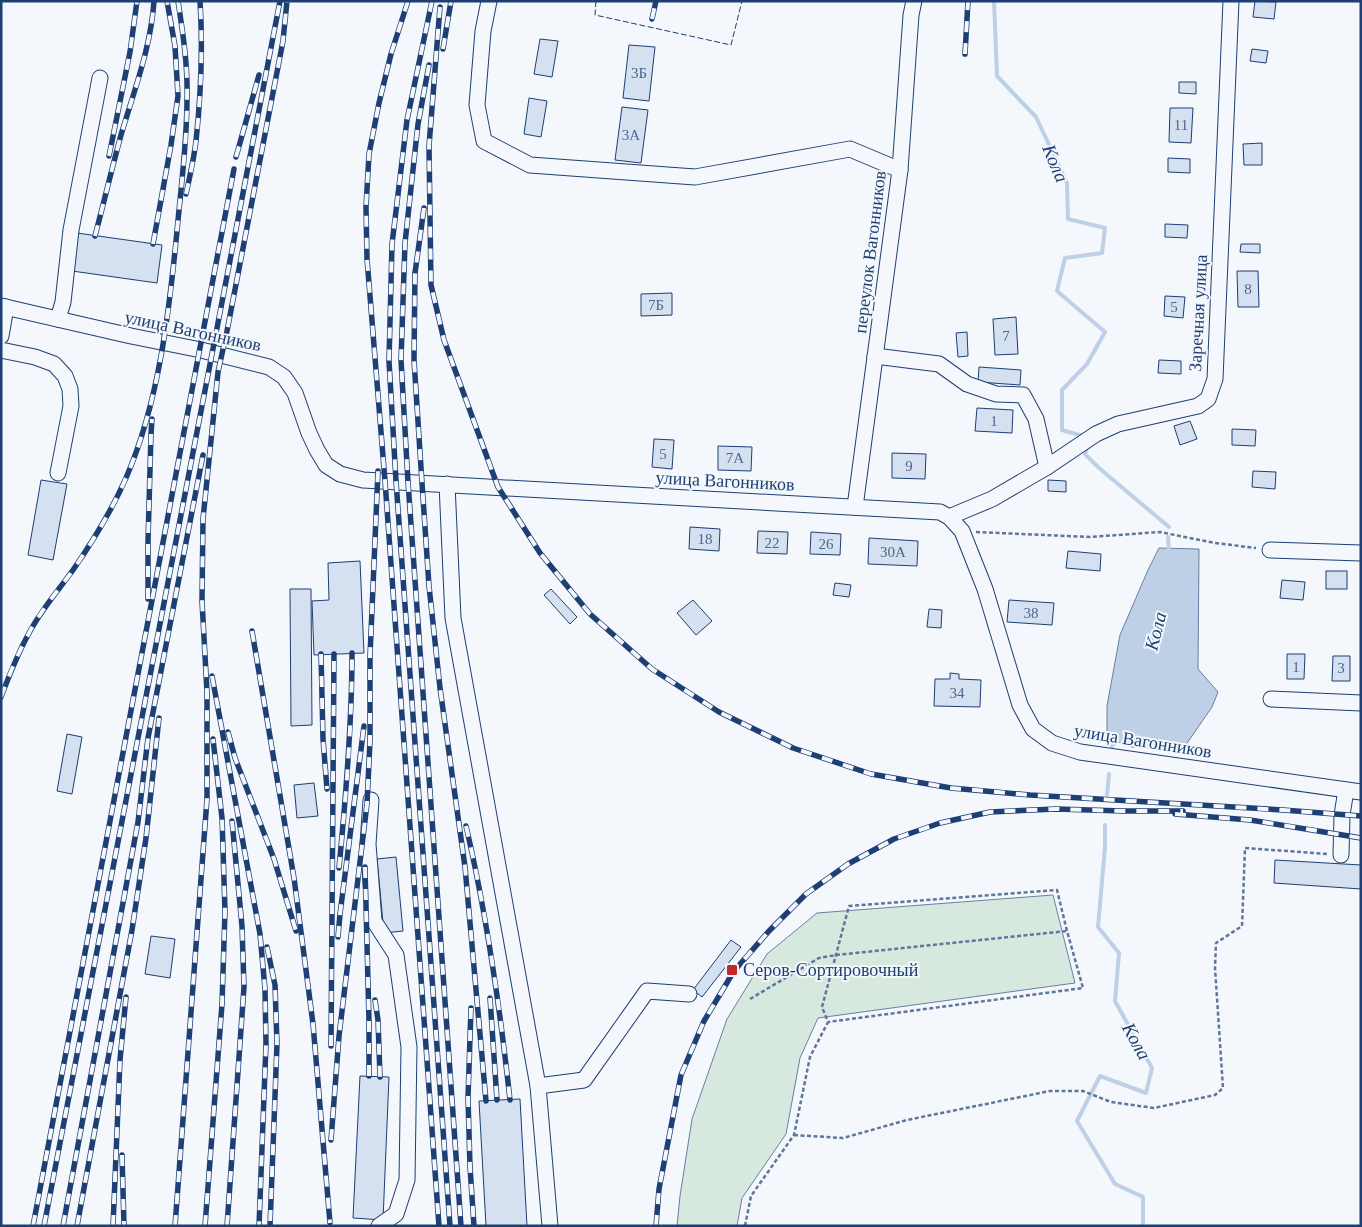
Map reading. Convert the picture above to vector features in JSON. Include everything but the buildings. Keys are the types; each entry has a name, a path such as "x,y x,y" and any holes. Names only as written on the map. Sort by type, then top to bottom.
{"street":[{"path":"489,1 483,31 477,104 484,141 530,166 696,177 850,149 900,170"},
{"name":"переулок Вагонников","path":"855,507 900,170 911,15 914,1"},
{"name":"Заречная улица","path":"949,517 992,499 1047,467 1096,434 1118,424 1198,406 1208,399 1215,379 1231,1"},
{"path":"58,319 63,302 71,230 100,78"},
{"path":"1,336 3,307"},
{"name":"улица Вагонников","path":"3,307 269,367 284,377 295,393 317,450 326,465 340,474 363,480 940,512 949,517 962,531 985,589 1020,705 1033,729 1052,743 1080,752 1353,791"},
{"path":"1,350 35,357 54,364 65,376 70,390 71,406 58,473"},
{"path":"875,356 940,364 967,384 996,394 1023,395 1036,419 1047,467"},
{"path":"447,484 453,618 538,1086 550,1226"},
{"path":"1270,550 1361,553"},
{"path":"1271,700 1361,703"},
{"path":"1341,855 1342,815 1353,791"},
{"path":"371,800 368,844 374,921 396,955 409,1047 407,1180 396,1214 379,1226"},
{"path":"538,1086 584,1080 647,991 689,994"}],"path":[{"path":"962,531 1090,537 1160,532 1215,543 1270,550"},
{"path":"794,1136 843,1138 907,1120 1050,1091 1083,1091 1111,1102 1154,1108 1215,1095 1223,1088 1215,968 1216,943 1242,926 1245,848 1341,855"},
{"path":"744,1226 751,1196 794,1136 810,1057 828,1022 822,1007 849,906 1057,890 1083,988 828,1022"},
{"path":"750,998 819,958 1067,931"}],"shaded area":[{"path":"1053,895 1075,983 818,1018 800,1058 786,1134 742,1198 737,1226 677,1226 692,1119 727,1019 767,954 817,913"}],"water":[{"path":"1159,548 1199,549 1198,669 1218,692 1212,707 1183,749 1132,747 1107,737 1107,706 1120,635"}],"waterway":[{"name":"Кола","path":"994,1 997,76 1036,117 1067,183 1068,219 1105,228 1102,253 1065,258 1057,291 1105,332 1087,364 1062,390 1062,430 1083,436"},
{"name":"Кола","path":"1088,446 1085,454 1169,527"},
{"name":"Кола","path":"1168,537 1169,552"},
{"name":"Кола","path":"1111,748 1117,739"},
{"name":"Кола","path":"1107,795 1109,774"},
{"name":"Кола","path":"1105,825 1105,847 1098,927 1119,953 1115,1001 1152,1068 1146,1093 1100,1076 1077,1121 1115,1184 1143,1197 1143,1226"}],"railway":[{"path":"109,156 130,52 137,1"},
{"path":"95,236 121,135 146,52 154,1"},
{"path":"153,244 178,96 175,46 167,1"},
{"path":"1,697 33,626 73,570 115,502 137,449 155,388 174,262 187,116 187,74 178,1"},
{"path":"186,194 195,147 199,106 201,54 200,1"},
{"path":"44,1226 280,1"},
{"path":"175,1226 207,799 207,692 202,601 203,519 218,372 283,41 287,1"},
{"path":"408,1 391,54 369,154 366,207 367,259 439,1226"},
{"path":"432,1 407,120 392,244 389,361 450,1226"},
{"path":"443,49 451,1"},
{"path":"652,19 656,1"},
{"path":"965,54 968,1"},
{"path":"440,7 429,146 431,285 444,340 498,487 540,553 590,614 652,669 719,712 793,748 871,774 951,788 1030,795 1361,816"},
{"path":"429,65 418,124 405,243 401,360 461,1226"},
{"path":"236,157 259,75"},
{"path":"33,1226 234,169"},
{"path":"424,208 415,273 414,360 429,586 440,688 465,867 486,1101"},
{"path":"148,599 152,419"},
{"path":"63,1226 138,822 148,738 203,455"},
{"path":"331,1140 339,1036 367,804 370,741 370,656 378,471"},
{"path":"252,631 294,878 313,1024 330,1223"},
{"path":"339,868 348,760 352,653"},
{"path":"321,654 323,739 327,789"},
{"path":"331,1046 334,654"},
{"path":"212,676 260,934 265,989 266,1044 259,1226"},
{"path":"77,1226 132,930 146,838 159,718"},
{"path":"338,937 364,726"},
{"path":"228,732 235,758 274,859 296,931"},
{"path":"205,1226 222,1004 225,911 222,818 213,739"},
{"path":"656,1226 659,1189 681,1075 704,1021 734,971 769,931 806,894 848,864 894,839 940,823 990,812 1056,809 1183,811"},
{"path":"1175,814 1250,820 1361,838"},
{"path":"227,1226 244,987 242,926 232,821"},
{"path":"466,826 492,962 510,1100"},
{"path":"365,867 369,1076"},
{"path":"267,947 275,985 277,1044 270,1226"},
{"path":"113,1226 120,1060 126,997"},
{"path":"490,998 497,1100"},
{"path":"375,1000 378,1020 380,1077"},
{"path":"471,1008 468,1098 474,1226"},
{"path":"122,1155 124,1226"}],"fence":[{"path":"596,1 595,15 731,45 742,1"}],"place":[{"name":"Серов-Сортировочный","path":"732,970"}]}
